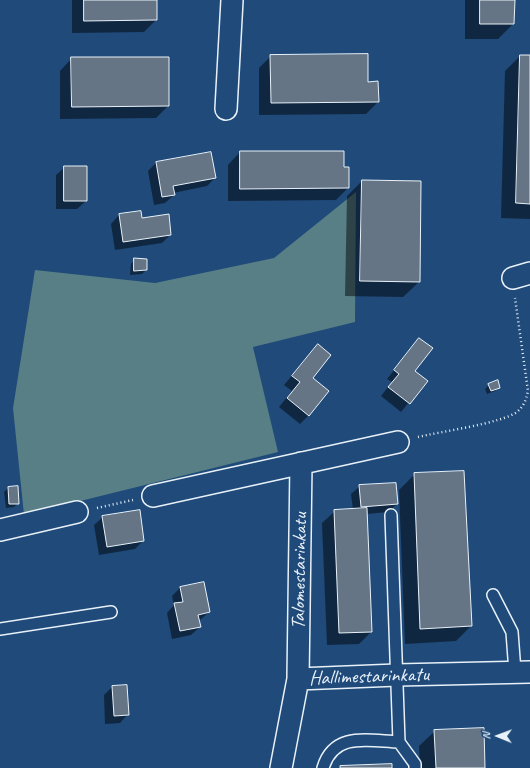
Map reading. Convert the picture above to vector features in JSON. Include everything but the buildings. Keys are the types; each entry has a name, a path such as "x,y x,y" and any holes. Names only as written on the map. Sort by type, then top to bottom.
{"street":[{"path":"226,109 232,0"},
{"path":"153,496 398,442"},
{"name":"Talomestarinkatu","path":"298,679 301,463"},
{"path":"0,530 77,512"},
{"name":"Hallimestarinkatu","path":"281,768 298,679 522,672"}],"lane":[{"path":"391,515 399,742 415,764 415,768"},
{"path":"493,595 512,632 522,672"},
{"path":"0,629 111,612"},
{"path":"323,768 325,761 336,746 349,740 399,742"}],"path":[{"path":"398,442 501,418 516,412 526,403 528,391 521,276"},
{"path":"77,512 153,496"}],"green space":[{"path":"356,192 355,322 253,347 278,452 24,515 13,408 35,270 155,283 274,258"}]}
